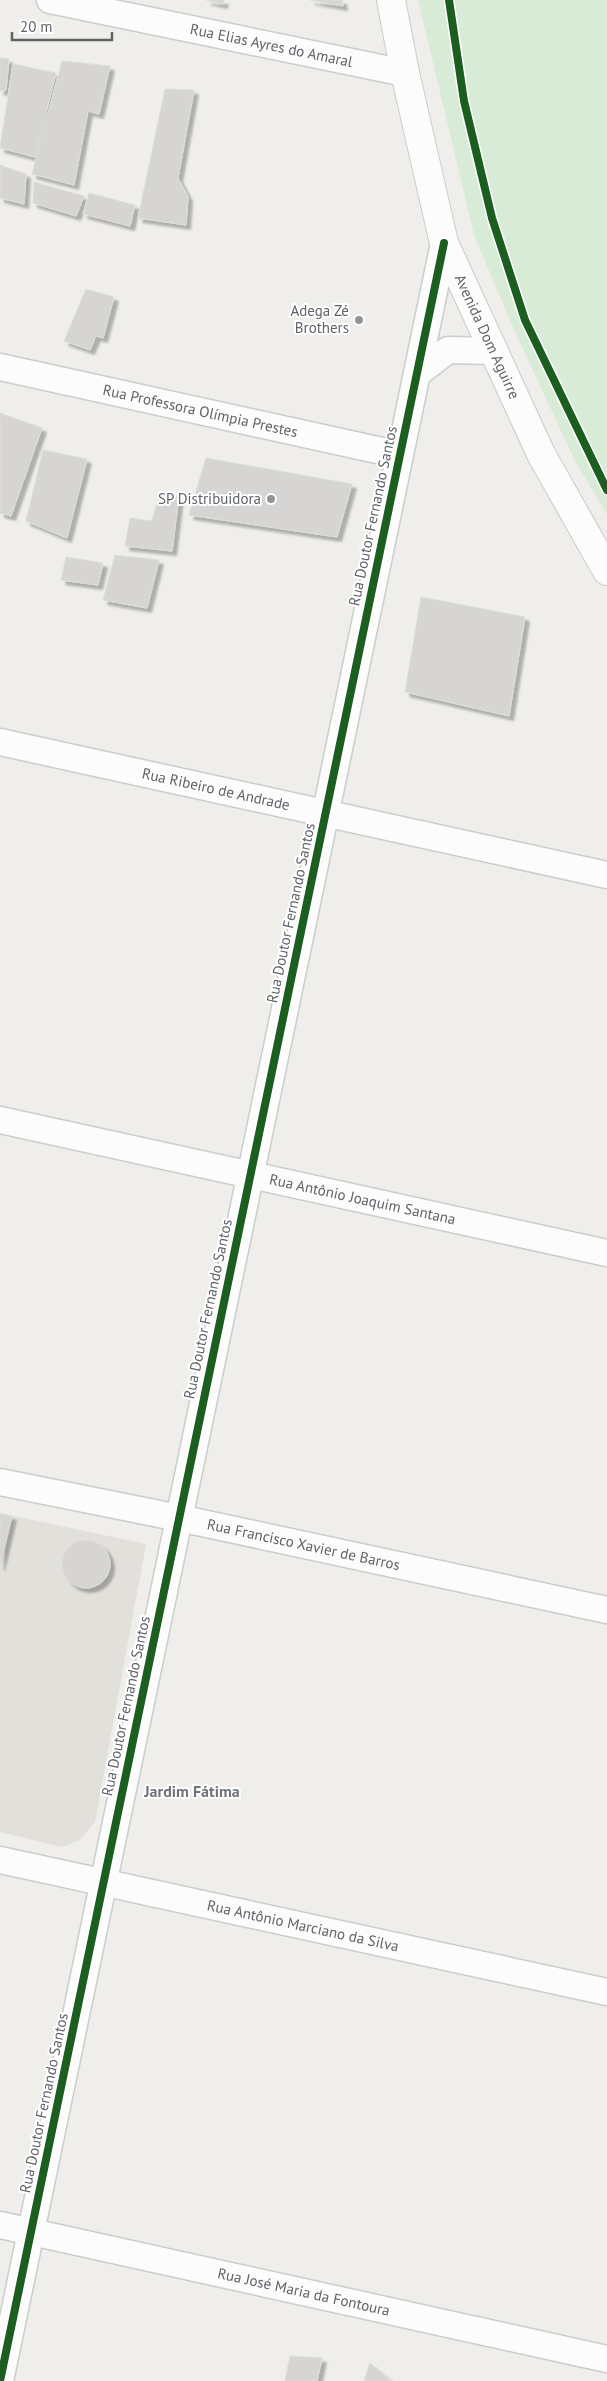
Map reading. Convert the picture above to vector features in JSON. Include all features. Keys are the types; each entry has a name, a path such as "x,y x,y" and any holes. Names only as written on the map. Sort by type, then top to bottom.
{"main road":[{"name":"Avenida Dom Aguirre","path":"391,0 405,73 444,243 541,454 607,571"}],"street":[{"name":"Rua Elias Ayres do Amaral","path":"50,0 405,73"},
{"name":"Rua Doutor Fernando Santos","path":"0,2381 444,243"},
{"path":"417,374 448,350 493,351"},
{"name":"Rua Professora Olímpia Prestes","path":"0,367 400,455"},
{"name":"Rua Ribeiro de Andrade","path":"0,742 607,875"},
{"name":"Rua Antônio Joaquim Santana","path":"0,1120 607,1254"},
{"name":"Rua Francisco Xavier de Barros","path":"0,1482 179,1518 607,1610"},
{"name":"Rua Antônio Marciano da Silva","path":"0,1860 607,1992"},
{"name":"Rua José Maria da Fontoura","path":"0,2225 607,2359"}],"shaded area":[{"path":"0,1513 146,1544 95,1822 80,1840 62,1847 0,1832"}],"green space":[{"path":"418,0 607,0 607,514 576,463 514,330 474,235"}],"building":[{"path":"206,0 224,0 223,4"},
{"path":"310,0 342,0 343,6"},
{"path":"0,58 9,59 6,90 0,91"},
{"path":"62,61 110,66 99,114 88,111 74,185 32,174"},
{"path":"13,64 56,73 35,157 0,148"},
{"path":"165,89 194,90 178,178 188,197 186,225 138,218"},
{"path":"0,165 26,174 24,204 0,198"},
{"path":"34,182 84,196 76,216 33,203"},
{"path":"89,193 135,205 130,226 83,214"},
{"path":"86,289 114,297 103,338 96,336 90,350 64,341"},
{"path":"0,413 42,428 11,516 0,513"},
{"path":"43,450 87,459 67,538 26,521"},
{"name":"SP Distribuidora","path":"206,458 352,484 337,537 189,515"},
{"path":"159,495 179,496 172,551 125,546 130,518 152,521"},
{"path":"115,555 159,560 147,608 103,600"},
{"path":"66,557 103,563 98,585 61,580"},
{"path":"421,597 525,617 509,716 405,692"},
{"path":"0,1514 12,1516 0,1566"},
{"path":"81,1540 91,1540 100,1544 106,1550 109,1555 109,1573 100,1584 91,1588 81,1588 72,1584 66,1578 62,1569 62,1559 66,1550 72,1544"},
{"path":"290,2356 322,2358 317,2381 285,2381"},
{"path":"370,2363 391,2381 364,2381"}],"cycle path":[{"path":"449,0 464,101 492,218 525,320 607,490"},
{"path":"0,2381 444,243"}],"place":[{"name":"Adega Zé Brothers","path":"359,320"},
{"name":"SP Distribuidora","path":"271,499"}],"district":[{"name":"Jardim Fátima","path":"192,1791"}]}
